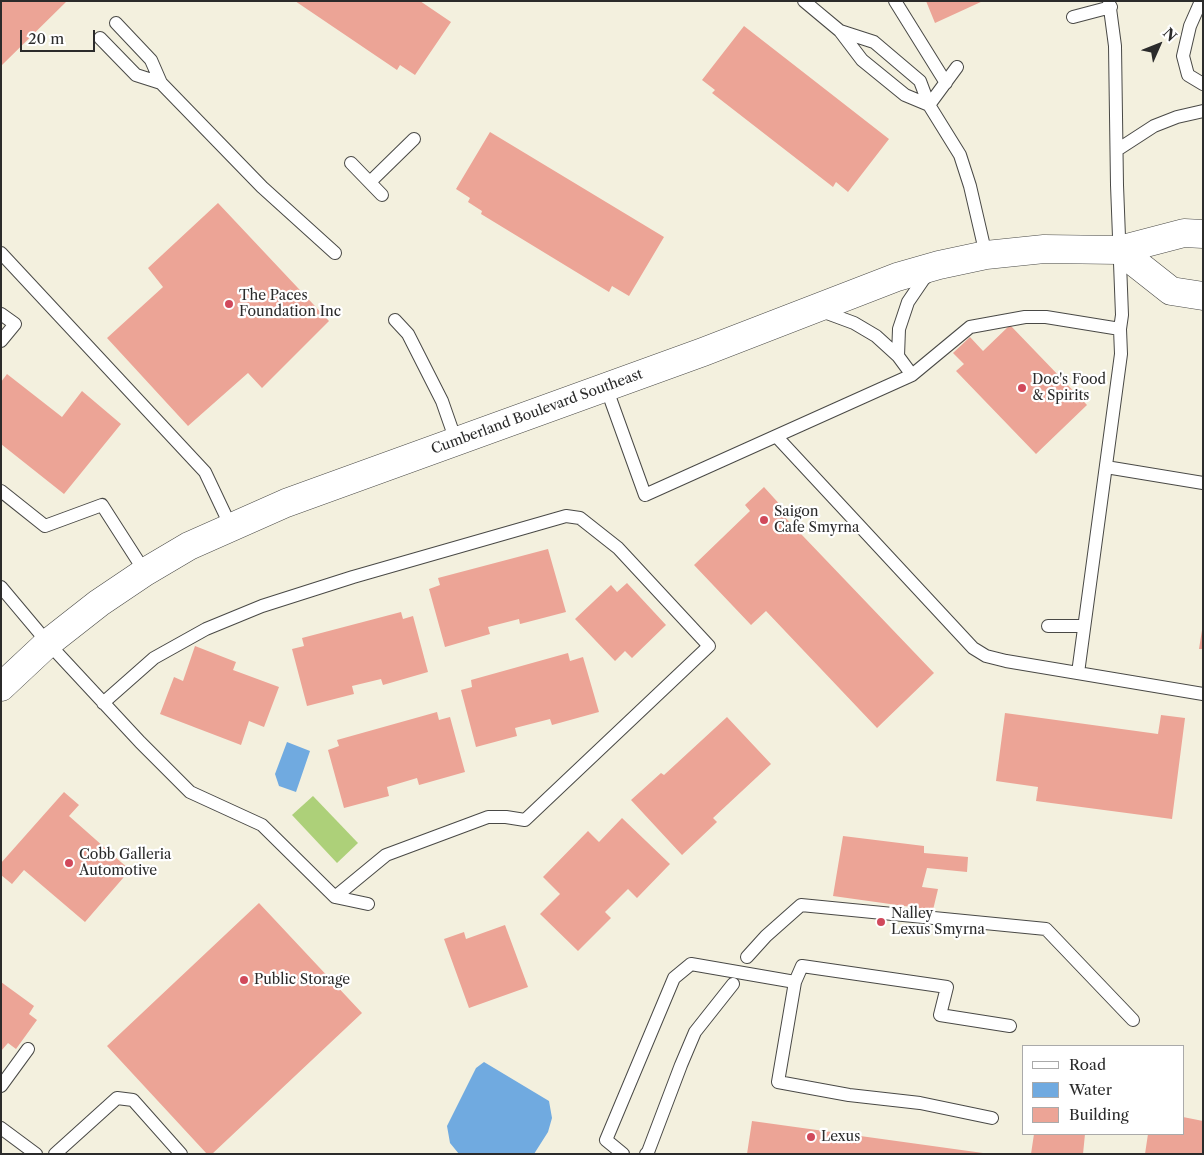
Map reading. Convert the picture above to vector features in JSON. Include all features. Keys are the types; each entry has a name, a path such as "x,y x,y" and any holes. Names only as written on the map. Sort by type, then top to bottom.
{"main road":[{"name":"Cumberland Boulevard Southeast","path":"1,687 48,643 99,603 145,572 189,546 286,502 606,387 897,277 939,265 986,255 1044,249 1119,250 1184,233 1203,234"},
{"path":"1119,250 1171,291 1203,296"}],"lane":[{"path":"804,1 840,31 862,60 905,95 929,106"},
{"path":"895,1 946,83"},
{"path":"1201,1 1190,26 1183,56 1188,75 1203,84"},
{"path":"1073,17 1110,4 1115,46 1122,315 1120,328 1121,354 1078,673"},
{"path":"116,23 151,60 161,83 262,187 335,253"},
{"path":"840,31 874,42 920,81 929,106 960,155 970,186 986,255"},
{"path":"100,38 136,75 161,83"},
{"path":"929,106 957,67"},
{"path":"1117,150 1154,126 1178,117 1203,111"},
{"path":"370,182 414,139"},
{"path":"352,163 382,195"},
{"path":"1,253 205,472 231,527"},
{"path":"898,356 899,329 908,302 923,280 939,265"},
{"path":"803,314 827,313 854,322 876,336 898,356 912,375"},
{"path":"1,314 14,324 1,341"},
{"path":"606,387 644,495 912,375 970,327 1025,317 1046,317 1120,328"},
{"path":"395,320 408,334 442,401 456,441"},
{"path":"776,436 972,648 986,656 999,659 1203,694"},
{"path":"1106,467 1203,483"},
{"path":"1,491 45,526 102,506 145,572"},
{"path":"103,703 154,658 206,629 262,606 353,577 566,516 580,518 618,548 709,646 525,820 506,816 488,817 386,856 335,897"},
{"path":"1,587 48,643 103,703 190,792 262,825 335,897 368,904"},
{"path":"1048,626 1084,626"},
{"path":"747,957 766,936 801,905 1046,929 1133,1020"},
{"path":"623,1154 606,1140 674,978 691,964 795,982"},
{"path":"992,1118 920,1103 849,1095 778,1082 795,982 802,966 947,987 940,1015 1010,1026"},
{"path":"648,1153 695,1032 733,984"},
{"path":"1,1086 28,1048"},
{"path":"55,1154 117,1098 133,1100 181,1154"},
{"path":"1,1128 36,1154"}],"green space":[{"path":"313,796 358,843 337,863 292,815"}],"water":[{"path":"287,742 310,751 296,792 279,786 275,774"},
{"path":"484,1062 549,1101 552,1118 548,1132 534,1154 459,1154 450,1143 447,1126 476,1068"}],"building":[{"path":"1,1 67,1 1,66"},
{"path":"295,1 420,1 451,22 415,75 400,65 397,70"},
{"path":"926,1 983,1 935,23"},
{"path":"744,26 889,139 848,192 836,182 833,187 712,93 715,90 702,80"},
{"path":"490,132 664,237 629,296 612,286 609,292 481,214 482,211 468,202 470,198 456,189"},
{"name":"The Paces Foundation Inc","path":"218,203 329,321 262,388 248,373 188,426 107,338 163,287 148,268"},
{"name":"Doc's Food & Spirits","path":"1010,325 1087,405 1036,454 956,371 964,364 953,353 970,337 983,351"},
{"path":"7,374 62,417 82,391 121,424 64,494 1,444 1,382"},
{"path":"764,487 783,508 780,512 934,673 877,728 766,611 751,625 694,565 750,511 745,505"},
{"path":"548,549 566,612 520,624 519,619 488,627 490,634 445,647 429,589 440,585 438,578"},
{"path":"627,583 666,625 632,658 625,651 615,661 575,619 611,585 617,592"},
{"path":"401,612 403,619 413,616 428,672 383,685 381,679 352,686 354,694 307,706 292,649 304,646 302,638"},
{"path":"1202,630 1203,649 1199,649"},
{"path":"195,646 236,662 233,670 279,687 264,727 249,721 241,745 160,714 174,677 183,681"},
{"path":"568,653 570,661 583,657 599,712 552,725 550,719 515,728 517,736 476,747 461,690 472,687 471,680"},
{"path":"437,712 439,720 450,717 465,772 419,785 417,778 387,787 389,796 344,808 328,750 339,746 337,740"},
{"path":"1005,713 1158,734 1161,715 1185,718 1172,819 1036,801 1038,787 996,781"},
{"path":"727,717 771,764 713,818 717,822 682,855 631,800 661,773 664,775"},
{"name":"Cobb Galleria Automotive","path":"64,792 79,805 69,816 130,870 85,922 24,870 12,884 1,875 1,863"},
{"path":"622,818 670,864 637,898 628,889 605,912 611,918 578,951 540,914 560,894 543,877 588,831 599,842"},
{"path":"843,836 924,846 924,853 968,857 967,872 927,868 922,887 938,889 933,910 833,896"},
{"path":"259,903 362,1013 212,1154 207,1154 107,1046"},
{"path":"505,925 528,987 469,1008 444,939 464,932 466,939"},
{"path":"1,982 34,1006 29,1014 37,1020 16,1049 8,1043 1,1051"},
{"path":"1184,1117 1203,1121 1203,1154 1145,1154 1148,1135 1184,1135"},
{"name":"Lexus","path":"752,1121 983,1153 983,1154 747,1154"},
{"path":"1034,1135 1085,1135 1083,1154 1031,1154"}],"place":[{"name":"The Paces Foundation Inc","path":"229,304"},
{"name":"Doc's Food & Spirits","path":"1022,388"},
{"name":"Saigon Cafe Smyrna","path":"764,520"},
{"name":"Cobb Galleria Automotive","path":"69,863"},
{"name":"Nalley Lexus Smyrna","path":"881,922"},
{"name":"Public Storage","path":"244,980"},
{"name":"Lexus","path":"811,1137"}]}
